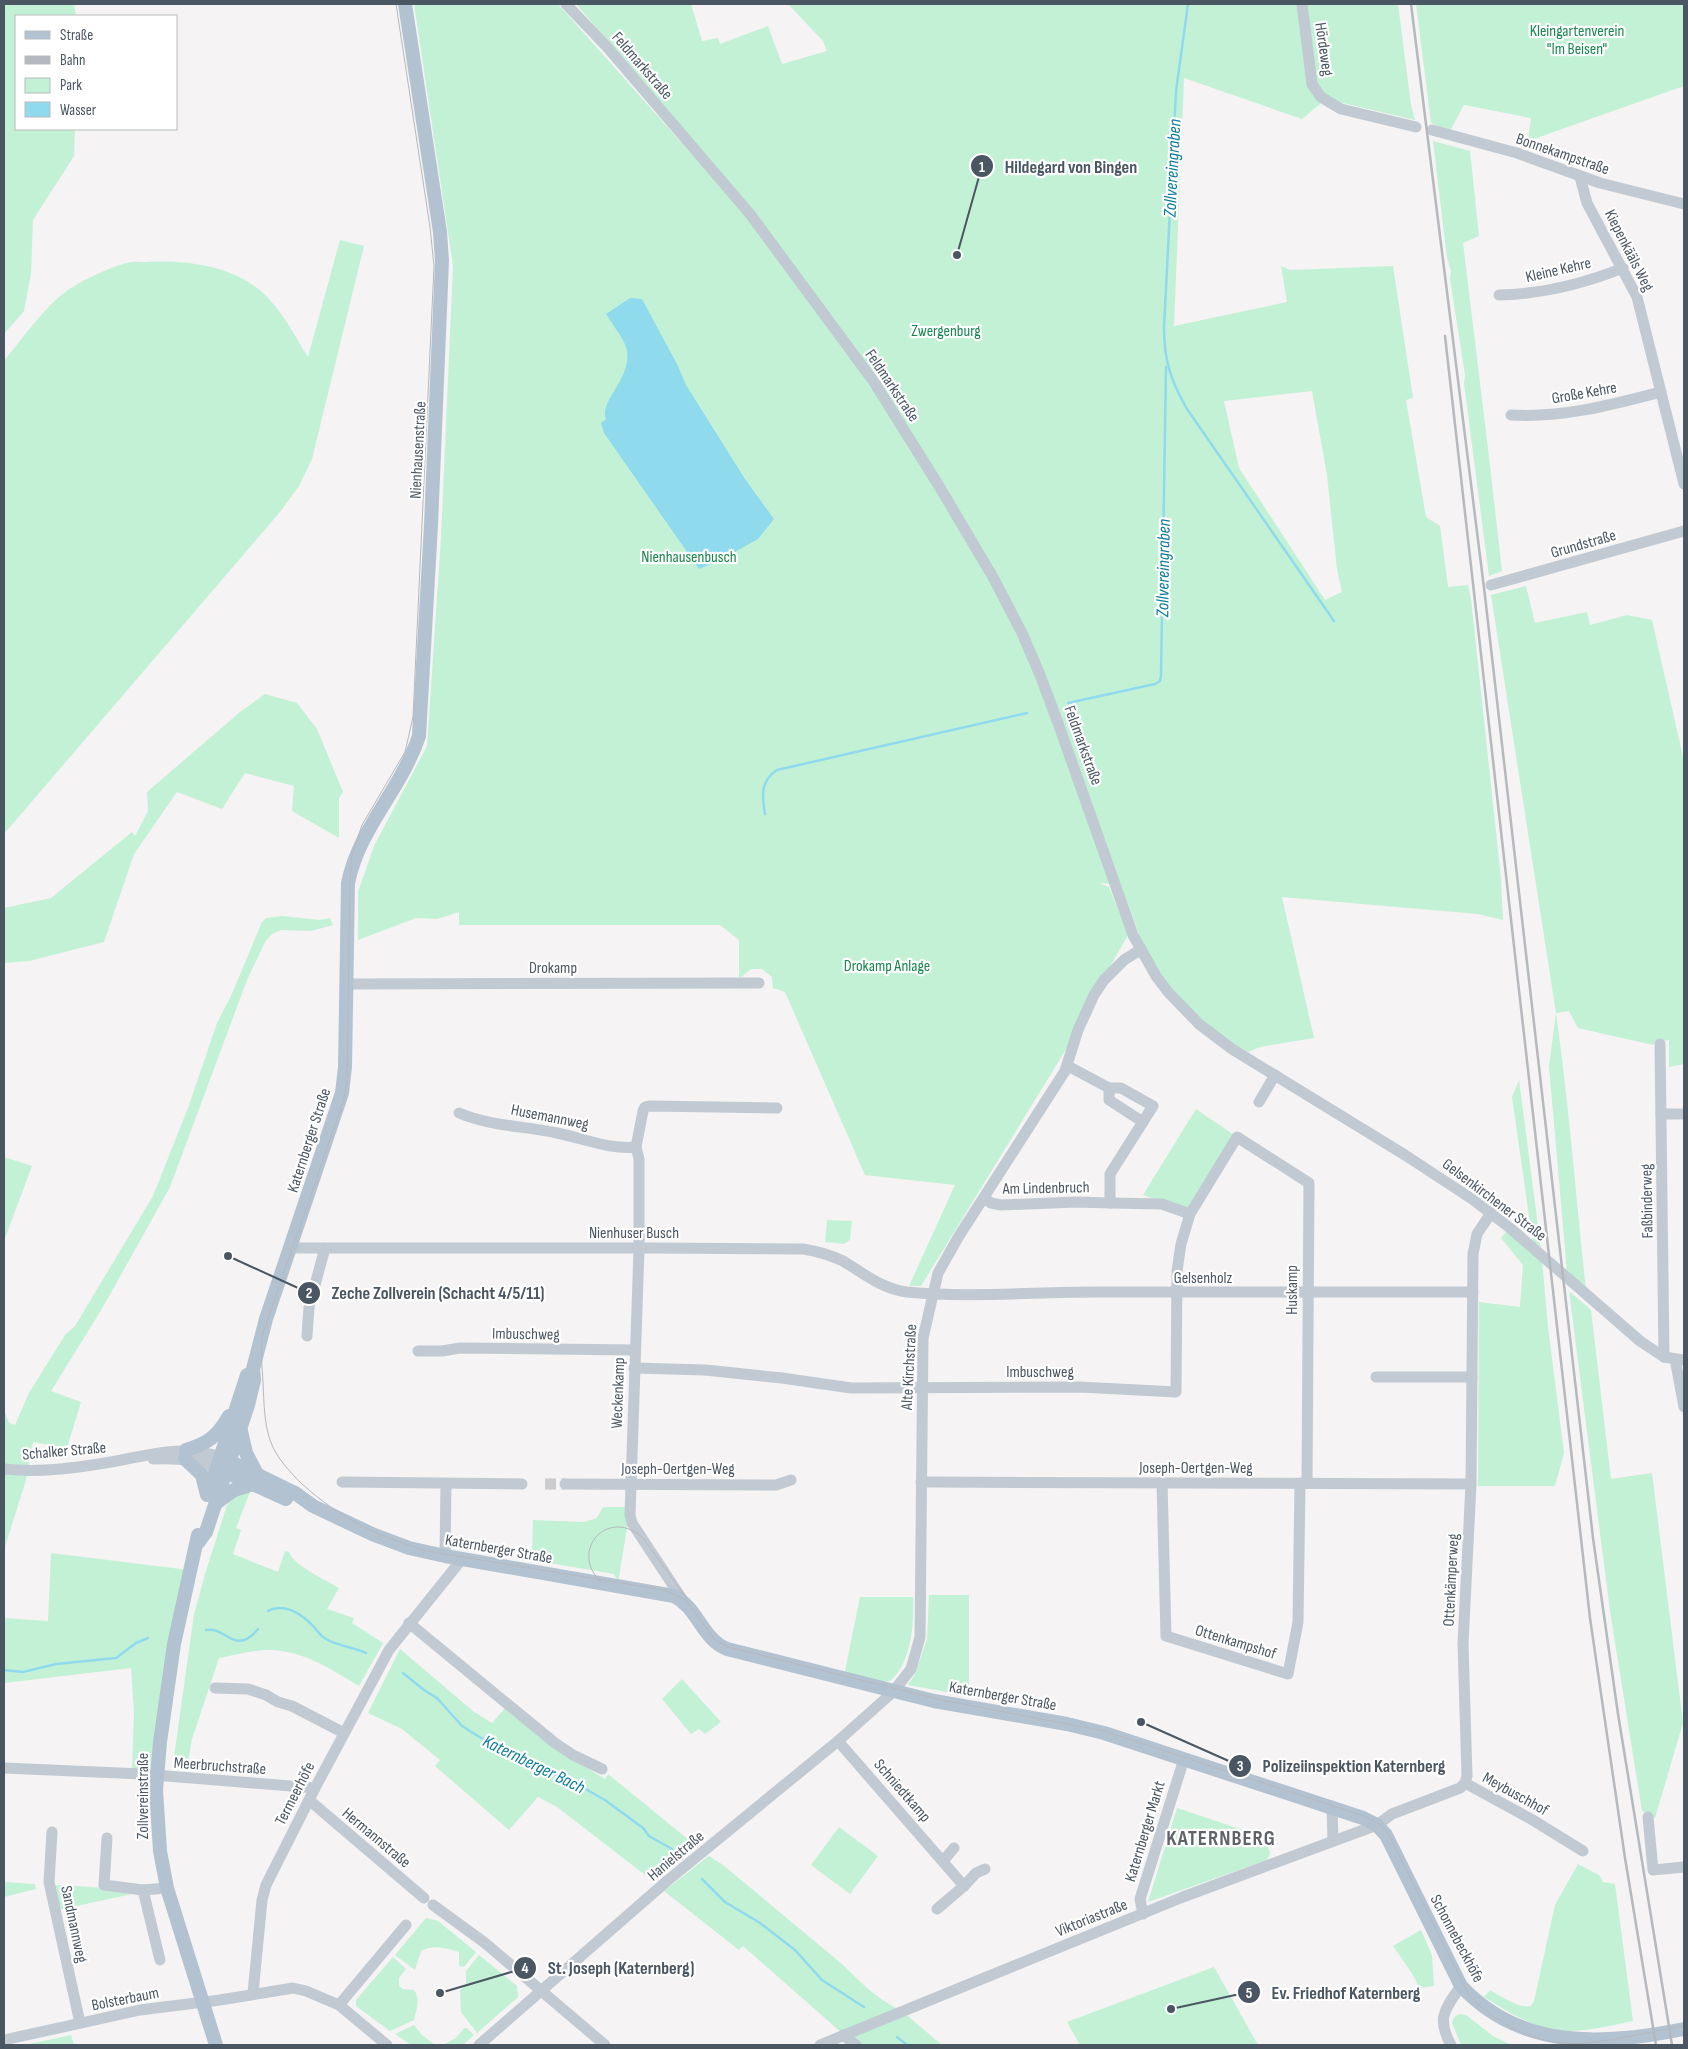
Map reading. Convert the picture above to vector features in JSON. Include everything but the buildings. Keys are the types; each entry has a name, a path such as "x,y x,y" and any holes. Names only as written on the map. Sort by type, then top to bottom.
{"main road":[{"name":"Nienhausenstraße","path":"348,883 360,843 411,758 419,736 422,719 442,261 440,232 405,4"},
{"name":"Katernberger Straße","path":"223,1464 240,1430 254,1380 253,1369 266,1319 342,1093 345,1067 348,883"},
{"name":"Katernberger Straße","path":"223,1464 246,1376 253,1369"},
{"path":"238,1403 216,1436 185,1455 202,1475 212,1500 255,1479 240,1430"},
{"name":"Katernberger Straße","path":"223,1464 255,1479 295,1493 313,1506 396,1544 445,1556 674,1596 684,1602 712,1639 722,1647 934,1701 1085,1728 1332,1806 1378,1825"},
{"name":"Zollvereinstraße","path":"216,2045 167,1888 160,1851 157,1776 174,1644 181,1606 198,1543 200,1523 212,1500 223,1464"},
{"name":"Schonnebeckhöfe","path":"1378,1825 1386,1835 1461,1986 1474,2003 1497,2023 1543,2041 1564,2045 1593,2044 1684,2029"}],"street":[{"name":"Feldmarkstraße","path":"566,4 607,47 750,214 874,382 984,562 1022,633 1046,691 1100,842"},
{"name":"Hördeweg","path":"1302,4 1312,84 1321,97 1341,110 1411,126"},
{"name":"Bonnekampstraße","path":"1432,130 1517,153 1580,177 1684,204"},
{"name":"Kiepenkääls Weg","path":"1580,177 1587,203 1638,297 1684,484"},
{"name":"Kleine Kehre","path":"1499,295 1527,294 1561,288 1623,268"},
{"name":"Große Kehre","path":"1511,415 1539,416 1564,414 1616,404 1661,392"},
{"name":"Grundstraße","path":"1491,585 1684,531"},
{"name":"Gelsenkirchener Straße","path":"1100,842 1117,894 1140,950 1168,992 1199,1024 1232,1049 1441,1178 1491,1213 1640,1340 1674,1359"},
{"name":"Alte Kirchstraße","path":"894,1692 911,1670 920,1637 923,1338 938,1273 1068,1066 1078,1030 1094,995 1104,980 1124,960 1140,950"},
{"name":"Drokamp","path":"347,984 759,984"},
{"name":"Faßbinderweg","path":"1660,1044 1661,1114 1674,1359 1684,1408"},
{"name":"Am Lindenbruch","path":"1068,1066 1109,1088 1121,1088 1153,1106 1110,1174 1110,1204"},
{"path":"1258,1102 1275,1075"},
{"path":"1109,1088 1109,1100 1143,1122"},
{"path":"639,1249 639,1159 636,1147 645,1107 777,1108"},
{"name":"Husemannweg","path":"459,1114 478,1121 557,1133 620,1148 636,1147"},
{"path":"1661,1114 1684,1114"},
{"name":"Imbuschweg","path":"634,1368 715,1371 851,1388 1080,1388 1176,1392 1177,1293 1181,1244 1190,1214 1237,1137"},
{"name":"Huskamp","path":"1237,1137 1309,1183 1307,1293 1309,1395 1303,1483"},
{"name":"Am Lindenbruch","path":"984,1198 991,1203 1001,1205 1075,1202 1162,1204 1190,1214"},
{"name":"Ottenkämperweg","path":"1465,1783 1467,1776 1463,1644 1471,1484 1474,1244 1477,1234 1491,1213"},
{"name":"Nienhuser Busch","path":"289,1248 786,1249 813,1251 841,1260 883,1286 906,1292 934,1293"},
{"path":"307,1336 309,1307 325,1248"},
{"name":"Weckenkamp","path":"639,1249 634,1350 630,1515 632,1523 640,1535"},
{"name":"Gelsenholz","path":"934,1293 966,1295 1072,1292 1473,1292"},
{"name":"Imbuschweg","path":"418,1351 442,1351 460,1348 634,1350"},
{"path":"1376,1377 1472,1377"},
{"name":"Schalker Straße","path":"4,1469 48,1470 126,1459 161,1451 185,1455 203,1462 223,1464"},
{"name":"Joseph-Oertgen-Weg","path":"565,1484 776,1485 791,1480"},
{"path":"342,1482 522,1484"},
{"name":"Joseph-Oertgen-Weg","path":"921,1482 1471,1484"},
{"name":"Ottenkampshof","path":"1162,1482 1166,1636 1288,1674 1298,1622 1303,1483"},
{"path":"445,1556 446,1484"},
{"name":"Katernberger Straße","path":"640,1535 684,1602"},
{"name":"Termeerhöfe","path":"253,1994 262,1900 266,1885 315,1788 389,1650 462,1559"},
{"path":"409,1623 555,1743 573,1755 602,1769"},
{"path":"215,1688 248,1689 266,1695 344,1733"},
{"name":"Hanielstraße","path":"479,2045 667,1881 838,1741 894,1692"},
{"name":"Schniedtkamp","path":"838,1741 964,1886"},
{"name":"Katernberger Markt","path":"1143,1914 1140,1899 1184,1759"},
{"name":"Meerbruchstraße","path":"4,1768 157,1776 315,1788"},
{"name":"Meybuschhof","path":"1378,1825 1392,1814 1460,1788 1465,1783 1583,1851"},
{"name":"Hermannstraße","path":"309,1800 428,1901 486,1943 605,2045"},
{"path":"1332,1806 1333,1841"},
{"path":"1648,1817 1653,1870 1684,1867"},
{"name":"Viktoriastraße","path":"820,2045 1143,1914 1378,1825"},
{"name":"Sandmannweg","path":"52,1832 50,1882 80,2022"},
{"path":"107,1838 104,1885 143,1890 167,1888"},
{"path":"943,1861 954,1848"},
{"path":"937,1909 976,1873 985,1869"},
{"path":"143,1890 160,1960"},
{"path":"339,2005 406,1925"},
{"path":"1451,2045 1443,2029 1443,2017 1448,2005 1461,1986"},
{"name":"Bolsterbaum","path":"4,2040 140,2010 293,1988 306,1991 339,2005 387,2045"},
{"path":"843,2035 856,2045"}],"green space":[{"path":"4,4 74,4 76,15 15,15 15,130 75,130 74,156 33,220 31,274 24,311 4,334"},
{"name":"Nienhausenbusch","path":"414,4 558,4 743,212 873,383 1021,634 1113,884 1099,883 1109,887 1128,935 1091,1000 1068,1046 921,1286 909,1286 955,1185 865,1175 785,992 773,988 772,977 762,969 751,969 739,979 739,940 720,925 459,925 459,912 437,919 416,918 358,940 358,892 374,846 427,746 441,538 453,266"},
{"name":"Zwergenburg","path":"576,4 691,4 702,41 718,38 720,44 768,26 782,64 827,51 823,41 788,4 1398,4 1411,105 1415,120 1326,99 1302,119 1184,78 1174,326 1287,302 1281,266 1290,270 1393,266 1413,398 1406,400 1426,517 1440,526 1448,587 1468,585 1471,599 1501,879 1503,920 1478,914 1282,897 1314,1038 1260,1047 1248,1052 1218,1035 1171,990 1144,947 1041,674 939,485 751,208","holes":["1312,391 1327,475 1337,569 1342,592 1325,600 1239,468 1224,401"]},
{"name":"Kleingartenverein \"Im Beisen\"","path":"1416,4 1684,4 1684,86 1528,141 1531,118 1464,105 1450,131 1431,123"},
{"path":"1433,141 1470,151 1479,236 1463,243 1502,571 1489,576 1464,383 1465,375 1450,279 1451,271 1447,258"},
{"path":"340,240 364,246 312,459 299,486 280,512 4,834 4,361 42,314 59,297 89,278 129,262 192,263 222,270 250,283 262,292 276,307 308,357"},
{"path":"1526,586 1535,623 1587,612 1590,625 1627,615 1652,620 1684,761 1684,1064 1669,1067 1669,1040 1656,1042 1653,1045 1578,1028 1569,1011 1556,1013 1491,595"},
{"path":"265,694 297,703 317,729 343,792 339,798 339,838 292,811 294,786 245,773 222,809 177,792 134,854 104,942 29,961 4,963 4,908 51,898 132,832 135,836 148,811 147,792 240,712"},
{"path":"282,916 320,920 330,918 333,925 311,931 281,930 272,934 265,942 247,980 170,1187 103,1307 51,1391 81,1402 67,1448 33,1442 26,1480 4,1550 4,1410 9,1423 15,1425 29,1393 65,1335 75,1326 153,1196 188,1108 217,1023 231,996 262,922 266,918"},
{"path":"1556,1013 1569,1117 1586,1290 1567,1272 1549,1066"},
{"path":"1519,1080 1541,1249 1533,1244 1512,1097"},
{"path":"1196,1109 1234,1135 1189,1212 1143,1195"},
{"path":"4,1157 32,1166 4,1241"},
{"path":"827,1220 852,1221 850,1240 844,1244 825,1242"},
{"path":"1509,1229 1542,1260 1548,1327 1564,1453 1555,1486 1478,1486 1479,1302 1520,1307 1523,1265 1501,1238"},
{"path":"1569,1291 1591,1310 1611,1479 1652,1473 1683,1723 1655,1818 1642,1811 1610,1611"},
{"path":"250,1492 236,1528 241,1530 233,1554 278,1572 285,1551 289,1552 297,1562 339,1588 327,1609 354,1618 352,1623 383,1643 359,1686 318,1663 285,1651 260,1650 219,1658 192,1739 187,1769 178,1767 174,1757 194,1614 227,1505 237,1495"},
{"path":"603,1507 626,1507 627,1528 618,1583 614,1574 532,1560 533,1520 584,1522 597,1518"},
{"path":"51,1553 189,1570 156,1775 132,1773 134,1711 131,1668 4,1683 4,1618 48,1621"},
{"path":"929,1595 969,1595 969,1696 908,1685 915,1674 927,1639"},
{"path":"860,1597 913,1597 912,1630 907,1653 903,1664 890,1681 862,1683 845,1671"},
{"path":"400,1649 473,1711 492,1723 505,1708 558,1750 605,1779 608,1774 695,1845 653,1881 557,1807 538,1797 509,1830 435,1766 440,1760 402,1729 368,1713"},
{"path":"682,1679 721,1722 705,1734 699,1729 691,1734 662,1699"},
{"path":"1177,1808 1249,1832 1260,1828 1266,1839 1270,1854 1267,1860 1148,1902"},
{"path":"839,1827 878,1856 850,1894 811,1865"},
{"path":"709,1856 723,1865 842,1964 870,1990 885,2002 902,2011 843,2034 743,1946 739,1950 664,1891"},
{"path":"1578,1864 1599,1875 1603,1882 1615,1884 1633,2021 1593,2029 1576,2031 1557,2030 1545,2028 1524,2020 1484,1997 1490,1990 1521,2006 1531,2006 1534,2001 1555,1905"},
{"path":"4,1882 35,1884 36,1889 4,1897"},
{"path":"53,1886 123,1889 132,1894 58,1910"},
{"path":"426,1918 438,1921 476,1952 464,1967 459,1966 459,1952 445,1948 435,1947 421,1951 415,1970 395,1955"},
{"path":"1421,1930 1432,1955 1434,1986 1419,1988 1411,1972 1393,1946"},
{"path":"479,1955 517,1986 518,1997 477,2033 461,2012 460,1990 466,1985 466,1971"},
{"path":"393,1957 406,1969 399,1978 399,1986 403,1989 414,1990 418,2001 414,2020 390,2031 356,2006 356,2000"},
{"path":"1214,1967 1258,2045 1080,2045 1067,2022"},
{"path":"903,2012 942,2045 858,2045 844,2035"},
{"path":"1460,2014 1466,2015 1493,2036 1511,2045 1461,2045 1452,2023 1454,2017"},
{"path":"414,2025 422,2035 435,2045 411,2045 395,2034"},
{"path":"464,2028 467,2028 474,2035 463,2045 443,2045 456,2038"},
{"path":"71,2035 74,2045 25,2045"}],"water":[{"path":"630,298 642,299 678,366 686,385 745,479 774,519 758,539 724,558 699,569 604,433 601,423 606,419 607,404 622,378 627,358 626,347 606,314"}],"waterway":[{"name":"Zollvereingraben","path":"1188,4 1176,91 1164,328 1167,361 1173,380 1187,409 1334,621"},
{"name":"Zollvereingraben","path":"1068,703 1155,684 1160,681 1166,367"},
{"name":"Zollvereingraben","path":"765,814 763,801 765,784 771,774 777,770 1027,713"},
{"name":"Katernberger Bach","path":"268,1611 285,1608 296,1612 326,1639 366,1653"},
{"name":"Katernberger Bach","path":"206,1630 219,1632 237,1641 250,1637 258,1629"},
{"name":"Katernberger Bach","path":"4,1670 23,1672 56,1664 116,1658 136,1643 148,1638"},
{"name":"Katernberger Bach","path":"403,1673 437,1698 462,1726 505,1753 573,1782 605,1800 643,1828 649,1836 672,1849"},
{"name":"Katernberger Bach","path":"702,1879 725,1902 760,1923 795,1950 822,1980 864,2007"},
{"name":"Katernberger Bach","path":"897,2037 907,2045"}],"tunnel":[{"path":"545,1484 565,1484"}],"tram line":[{"path":"396,4 430,227 434,266 413,717 405,752 362,825 352,855 347,1084 343,1102 263,1333 262,1358 265,1419 270,1440 279,1458 301,1483 330,1507 362,1526 414,1547 432,1552 664,1590 686,1600 715,1640 728,1647 942,1700 1104,1731 1364,1816 1379,1824 1388,1833 1467,1991 1478,2004 1505,2024 1544,2040 1572,2044 1610,2040 1684,2026"},
{"path":"601,1582 592,1570 589,1558 591,1546 596,1536 606,1530 617,1527 630,1529 643,1538 687,1599"}],"railway":[{"path":"1411,4 1485,596 1593,1538 1618,1714 1672,2045"},
{"path":"1445,336 1590,1618 1625,1858 1656,2045"}],"place":[{"name":"Hildegard von Bingen","path":"957,255"},
{"name":"Zeche Zollverein (Schacht 4/5/11)","path":"228,1256"},
{"name":"Polizeiinspektion Katernberg","path":"1141,1722"},
{"name":"St. Joseph (Katernberg)","path":"440,1993"},
{"name":"Ev. Friedhof Katernberg","path":"1171,2009"}],"district":[{"name":"KATERNBERG","path":"1221,1838"}],"park label":[{"name":"Drokamp Anlage","path":"887,965"}]}
